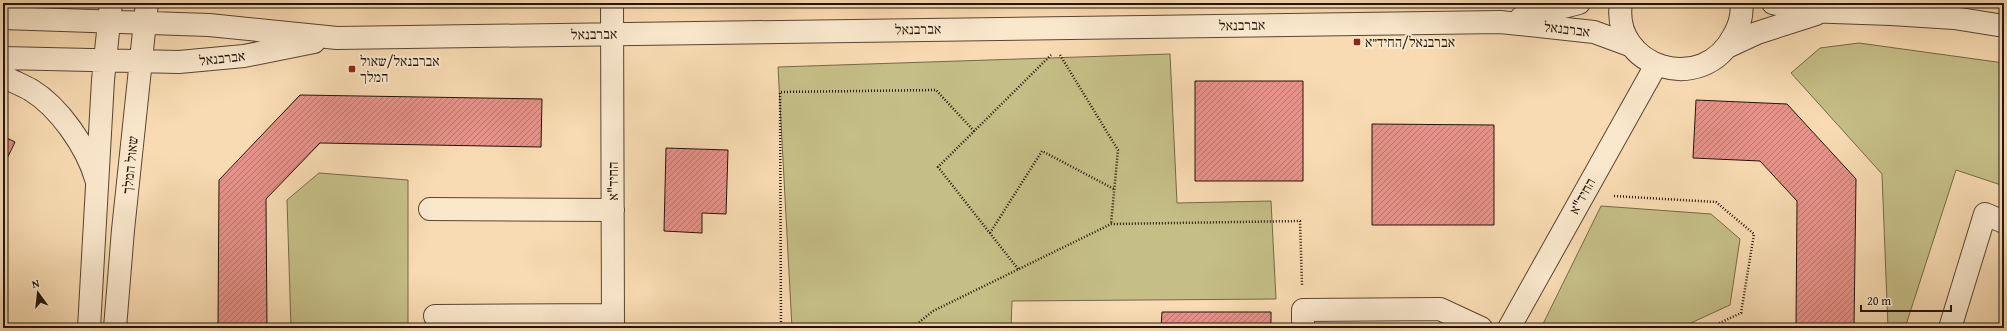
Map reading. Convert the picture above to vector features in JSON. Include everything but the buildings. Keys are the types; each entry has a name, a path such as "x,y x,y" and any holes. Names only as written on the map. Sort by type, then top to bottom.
{"street":[{"name":"החיד\"א","path":"612,3 613,322"},
{"name":"אברבנאל","path":"1500,22 1580,3"},
{"path":"1621,3 1620,9 1623,29 1632,46 1643,57 1656,65 1676,70 1696,68 1714,59 1729,46 1757,33 1825,12"},
{"path":"1729,46 1738,28 1742,8 1741,3"},
{"path":"1773,3 1805,11 1954,18 2004,26"},
{"name":"אברבנאל","path":"3,18 110,12 146,13 209,26 337,38 611,33 1500,22 1594,32 1632,46"},
{"path":"89,328 105,59 110,12"},
{"name":"שאול המלך","path":"115,328 146,13"},
{"name":"אברבנאל","path":"3,58 105,59 141,62 179,62 244,56 337,38"},
{"name":"החיד\"א","path":"1509,328 1656,65"},
{"path":"3,76 32,91 55,111 75,136 92,168 97,184"},
{"path":"430,209 613,210"},
{"path":"1950,328 1985,214 2004,222"},
{"path":"1303,319 1388,319 1440,309 1481,328"},
{"path":"435,316 613,322"}],"path":[{"path":"1018,270 938,167 1057,50 1118,150 1112,224"},
{"path":"781,328 780,92 936,90 974,131"},
{"path":"990,234 1042,151 1114,189"},
{"path":"1583,195 1716,202 1754,234 1741,313 1709,328"},
{"path":"912,328 933,311 1112,224 1300,221 1303,319"}],"shaded area":[{"path":"1859,43 2004,63 2004,186 1956,170 1905,328 1888,328 1882,174 1791,73 1820,48"},
{"path":"1170,54 1177,203 1271,201 1276,299 1012,301 1011,328 792,328 778,67"},
{"path":"319,173 408,180 408,328 291,328 287,200"},
{"path":"1601,206 1711,214 1740,239 1730,305 1680,328 1542,326"}],"place":[{"name":"אברבנאל/החיד״א","path":"1357,42"},
{"name":"אברבנאל/שאול המלך","path":"352,69"}]}
